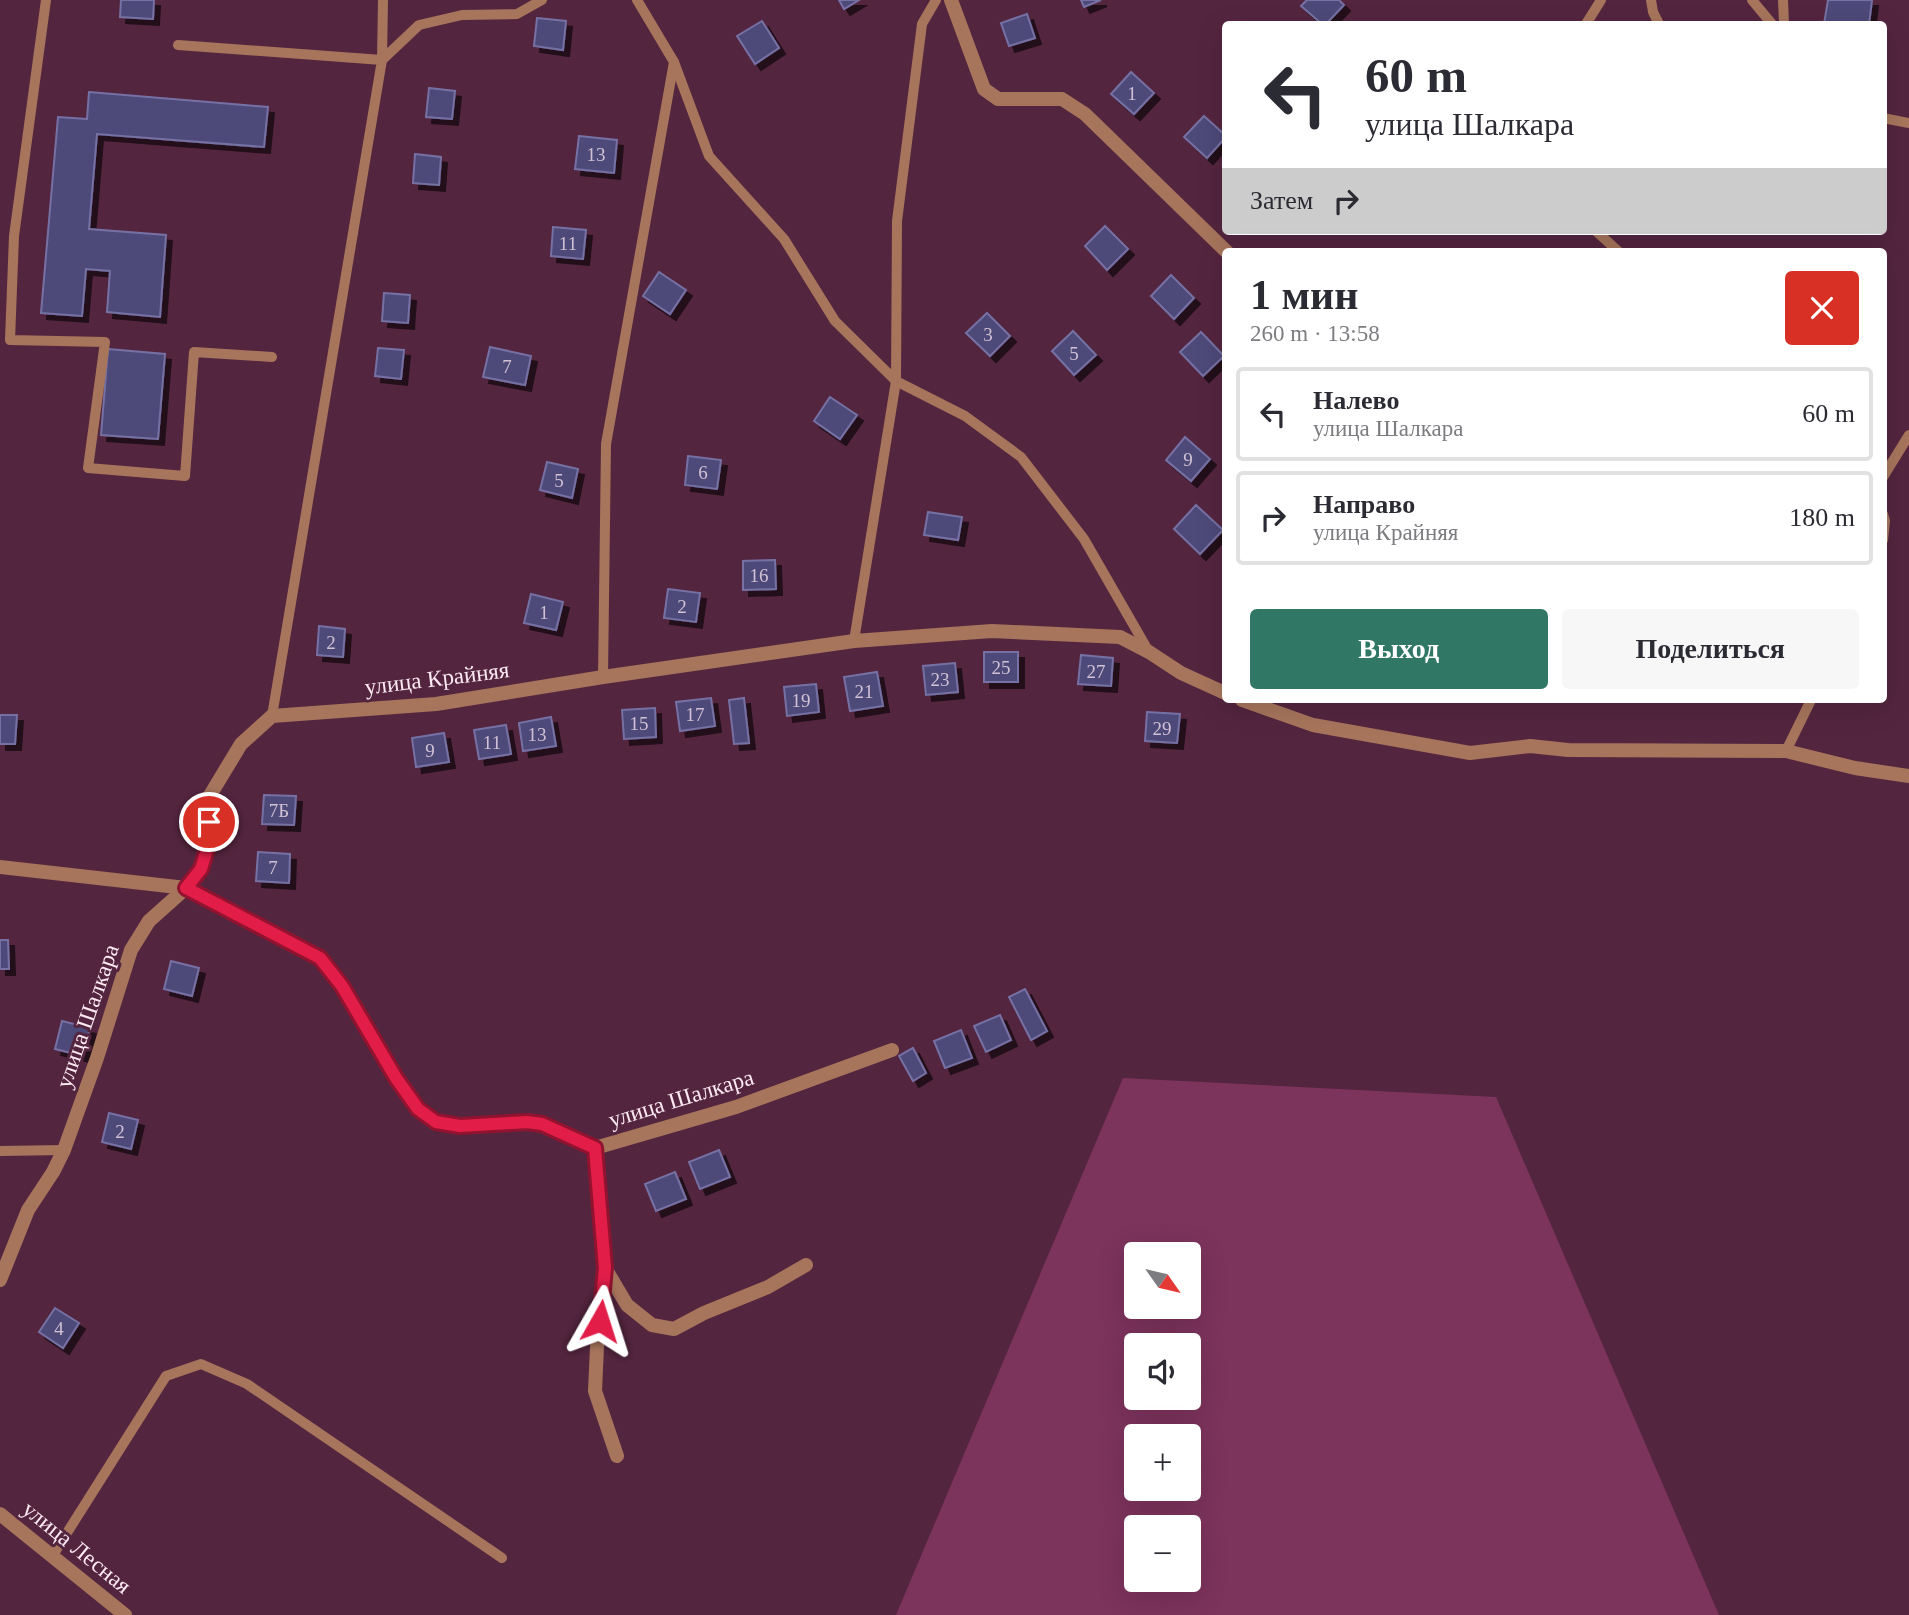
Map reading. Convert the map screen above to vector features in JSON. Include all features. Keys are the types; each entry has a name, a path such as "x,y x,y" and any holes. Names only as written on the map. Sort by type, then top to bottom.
{"street":[{"path":"951,0 984,89 998,99 1062,99 1069,103 1085,114 1223,248"},
{"name":"улица Крайняя","path":"272,716 436,705 603,677 854,641 992,631 1120,637 1181,673 1222,692"},
{"path":"1251,703 1313,724 1470,753 1530,746 1568,750 1786,751 1855,768 1909,776"},
{"path":"0,867 186,888 201,869 208,846 209,797 241,744 272,716"},
{"name":"улица Шалкара","path":"0,1280 28,1210 64,1150 131,950 149,921 186,888 320,958 342,986 396,1078 418,1109 436,1122 460,1126 527,1122 542,1124 595,1148 736,1107 892,1050"},
{"path":"595,1148 605,1268 595,1391 617,1456"},
{"path":"605,1268 627,1305 652,1325 674,1329 704,1313 768,1287 806,1265"},
{"name":"улица Лесная","path":"0,1514 125,1615"}],"lane":[{"path":"46,0 14,236 10,340 105,342 88,468 186,476 194,352 272,357"},
{"path":"272,716 382,60 383,0"},
{"path":"178,46 382,60 419,25 462,15 517,14 542,0"},
{"path":"638,0 674,62 709,156 785,239 835,321 897,381 965,416 1021,457 1084,538 1149,652"},
{"path":"854,641 897,381 897,220 922,24 936,0"},
{"path":"1588,21 1601,0"},
{"path":"1651,0 1658,21"},
{"path":"1752,0 1770,21"},
{"path":"1783,0 1784,21"},
{"path":"603,677 606,444 674,62"},
{"path":"1887,119 1909,123"},
{"path":"1600,235 1615,248"},
{"path":"1887,471 1909,435"},
{"path":"1786,751 1810,703"},
{"path":"0,1151 64,1150"},
{"path":"53,1555 166,1376 201,1364 247,1384 502,1558"}],"shaded area":[{"path":"1123,1078 1496,1097 1719,1615 896,1615"}],"building":[{"path":"121,0 154,0 153,19 120,17"},
{"path":"839,0 859,0 844,9"},
{"path":"1081,0 1101,0 1084,7"},
{"path":"1307,0 1339,0 1344,5 1329,21 1318,21 1301,6"},
{"path":"1828,0 1872,0 1869,21 1824,21"},
{"path":"1027,14 1035,38 1009,46 1001,23"},
{"path":"537,18 566,21 563,50 534,46"},
{"path":"762,21 779,48 755,64 737,36"},
{"path":"1131,72 1154,93 1134,114 1111,94"},
{"path":"429,88 455,91 452,119 426,117"},
{"path":"89,92 268,107 264,147 97,134 89,229 166,235 160,317 107,312 110,271 86,269 82,316 41,313 58,117 87,119"},
{"path":"1204,116 1222,132 1222,141 1207,158 1184,137"},
{"path":"579,136 617,140 614,173 575,169"},
{"path":"415,154 441,157 439,185 413,183"},
{"path":"1105,226 1128,249 1107,270 1085,246"},
{"path":"553,227 586,230 583,259 551,256"},
{"path":"659,272 686,290 670,314 643,296"},
{"path":"1171,275 1194,298 1174,319 1151,296"},
{"path":"384,293 410,295 408,323 382,321"},
{"path":"987,313 1010,336 990,356 966,333"},
{"path":"1073,331 1096,355 1074,375 1052,351"},
{"path":"1201,332 1222,354 1222,358 1203,376 1180,352"},
{"path":"490,347 531,356 525,385 483,377"},
{"path":"378,348 404,350 401,379 375,376"},
{"path":"108,349 165,354 158,439 101,435"},
{"path":"830,397 857,415 840,439 814,421"},
{"path":"1185,437 1210,459 1191,481 1166,460"},
{"path":"688,456 721,460 717,489 685,485"},
{"path":"547,462 578,469 572,498 540,490"},
{"path":"1196,505 1222,531 1200,554 1174,529"},
{"path":"928,512 962,517 958,540 924,535"},
{"path":"775,560 776,589 743,590 743,561"},
{"path":"668,589 700,593 696,622 664,618"},
{"path":"531,594 563,602 556,630 524,623"},
{"path":"319,626 345,629 343,657 317,655"},
{"path":"984,652 1018,652 1018,682 984,682"},
{"path":"1081,655 1113,658 1111,686 1078,684"},
{"path":"955,663 958,692 926,695 923,666"},
{"path":"877,672 883,706 850,711 844,677"},
{"path":"816,684 819,712 787,716 784,687"},
{"path":"711,698 715,726 680,731 676,702"},
{"path":"744,698 749,743 734,744 729,700"},
{"path":"655,708 656,737 624,739 622,710"},
{"path":"1147,712 1180,714 1177,743 1145,741"},
{"path":"0,715 17,715 15,744 0,744"},
{"path":"551,717 556,746 523,751 519,723"},
{"path":"506,725 511,754 479,759 474,730"},
{"path":"444,733 449,762 416,767 412,738"},
{"path":"264,795 296,796 294,825 262,824"},
{"path":"258,852 290,854 289,883 256,881"},
{"path":"0,940 8,940 9,969 0,969"},
{"path":"171,961 199,968 192,996 164,989"},
{"path":"1025,989 1047,1031 1031,1040 1009,997"},
{"path":"1000,1015 1011,1040 986,1052 974,1026"},
{"path":"62,1021 90,1028 83,1056 55,1049"},
{"path":"961,1030 972,1058 945,1068 934,1041"},
{"path":"913,1048 926,1073 913,1081 899,1056"},
{"path":"109,1113 138,1120 131,1149 102,1142"},
{"path":"719,1150 730,1177 700,1189 689,1162"},
{"path":"675,1172 686,1199 656,1211 645,1184"},
{"path":"55,1308 79,1323 63,1348 39,1332"}],"route":[{"path":"209,822 208,846 201,869 186,888 320,958 342,986 396,1078 418,1109 436,1122 460,1126 527,1122 542,1124 595,1148 605,1268 600,1321"}]}
